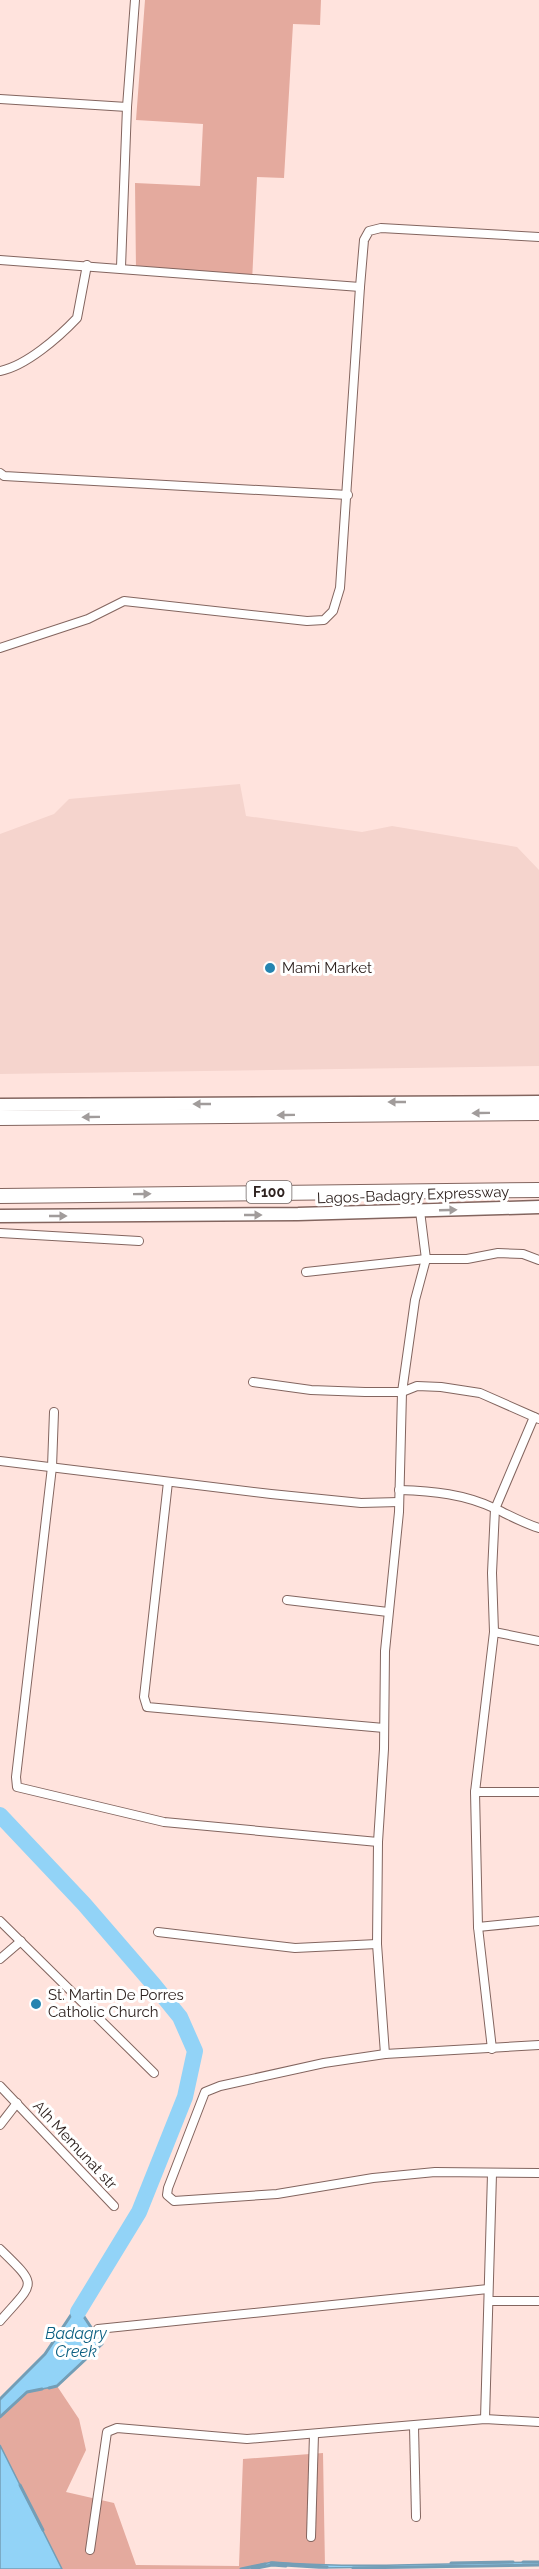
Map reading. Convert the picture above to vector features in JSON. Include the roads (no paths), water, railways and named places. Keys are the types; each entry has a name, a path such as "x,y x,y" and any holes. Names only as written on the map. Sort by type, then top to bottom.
{"highway":[{"path":"0,1118 539,1113"},
{"name":"Lagos-Badagry Expressway","path":"0,1196 539,1190"}],"main road":[{"path":"0,1106 539,1102"},
{"name":"Lagos-Badagry Expressway","path":"0,1216 298,1215 539,1207"}],"street":[{"path":"122,267 127,107 135,0"},
{"path":"0,99 127,107"},
{"path":"0,648 88,619 124,601 307,621 324,620 333,611 338,601 348,495 360,287 364,240 369,231 381,228 539,237"},
{"path":"0,260 122,267 360,287"},
{"path":"0,370 13,367 27,359 77,318 87,265"},
{"path":"0,473 4,476 348,495"},
{"path":"386,2054 377,1944 385,1651 399,1502 402,1392 415,1300 426,1259 420,1211"},
{"path":"0,1233 139,1241"},
{"path":"306,1272 426,1259 467,1259 511,1253 539,1260"},
{"path":"253,1382 311,1390 402,1392 417,1386 480,1393 536,1418 495,1509 492,1573 494,1632 475,1792 478,1927 492,2049"},
{"path":"54,1412 52,1467 16,1777 18,1787 164,1822 378,1842"},
{"path":"0,1461 361,1503 399,1502"},
{"path":"168,1482 144,1697 147,1707 384,1728"},
{"path":"399,1490 442,1491 495,1509 518,1522 539,1528"},
{"path":"287,1600 388,1612"},
{"path":"494,1632 539,1641"},
{"path":"475,1792 539,1792"},
{"path":"0,1921 154,2073"},
{"path":"478,1927 539,1921"},
{"path":"158,1932 295,1948 377,1944"},
{"path":"0,1959 21,1941"},
{"path":"539,2045 492,2049 456,2048 386,2054 324,2063 220,2086 205,2092 167,2195 174,2201 277,2194 374,2178 435,2172 539,2173"},
{"name":"Alh Memunat str","path":"0,2086 114,2206"},
{"name":"Alh Memunat str","path":"0,2125 16,2103"},
{"path":"485,2420 492,2174"},
{"path":"0,2249 23,2272 29,2283 27,2290 0,2321"},
{"path":"98,2329 488,2289"},
{"path":"489,2301 539,2301"},
{"path":"90,2550 107,2432 117,2428 247,2439 485,2420 539,2422"},
{"path":"414,2426 416,2517"},
{"path":"311,2537 314,2434"}],"water":[{"name":"Badagry Creek","path":"77,2306 102,2344 57,2386 27,2392 0,2417 0,2399 45,2354"},
{"path":"0,2445 62,2569 0,2569"},
{"path":"272,2562 372,2565 539,2562 539,2565 319,2568 272,2565 241,2569"}],"waterway":[{"path":"0,1815 84,1904 154,1985 180,2017 195,2051 185,2097 139,2212 78,2312"},
{"path":"0,2399 45,2354 77,2306 102,2344 57,2386 49,2388"},
{"path":"0,2417 27,2392 42,2389"},
{"path":"20,2485 43,2530"},
{"path":"451,2563 513,2562"},
{"path":"523,2562 539,2562"},
{"path":"271,2563 327,2567"},
{"path":"241,2569 265,2564"},
{"path":"252,2569 272,2565 286,2566"},
{"path":"353,2568 539,2565"}],"place":[{"name":"Mami Market","path":"270,968"},
{"name":"St. Martin De Porres Catholic Church","path":"36,2004"}]}
